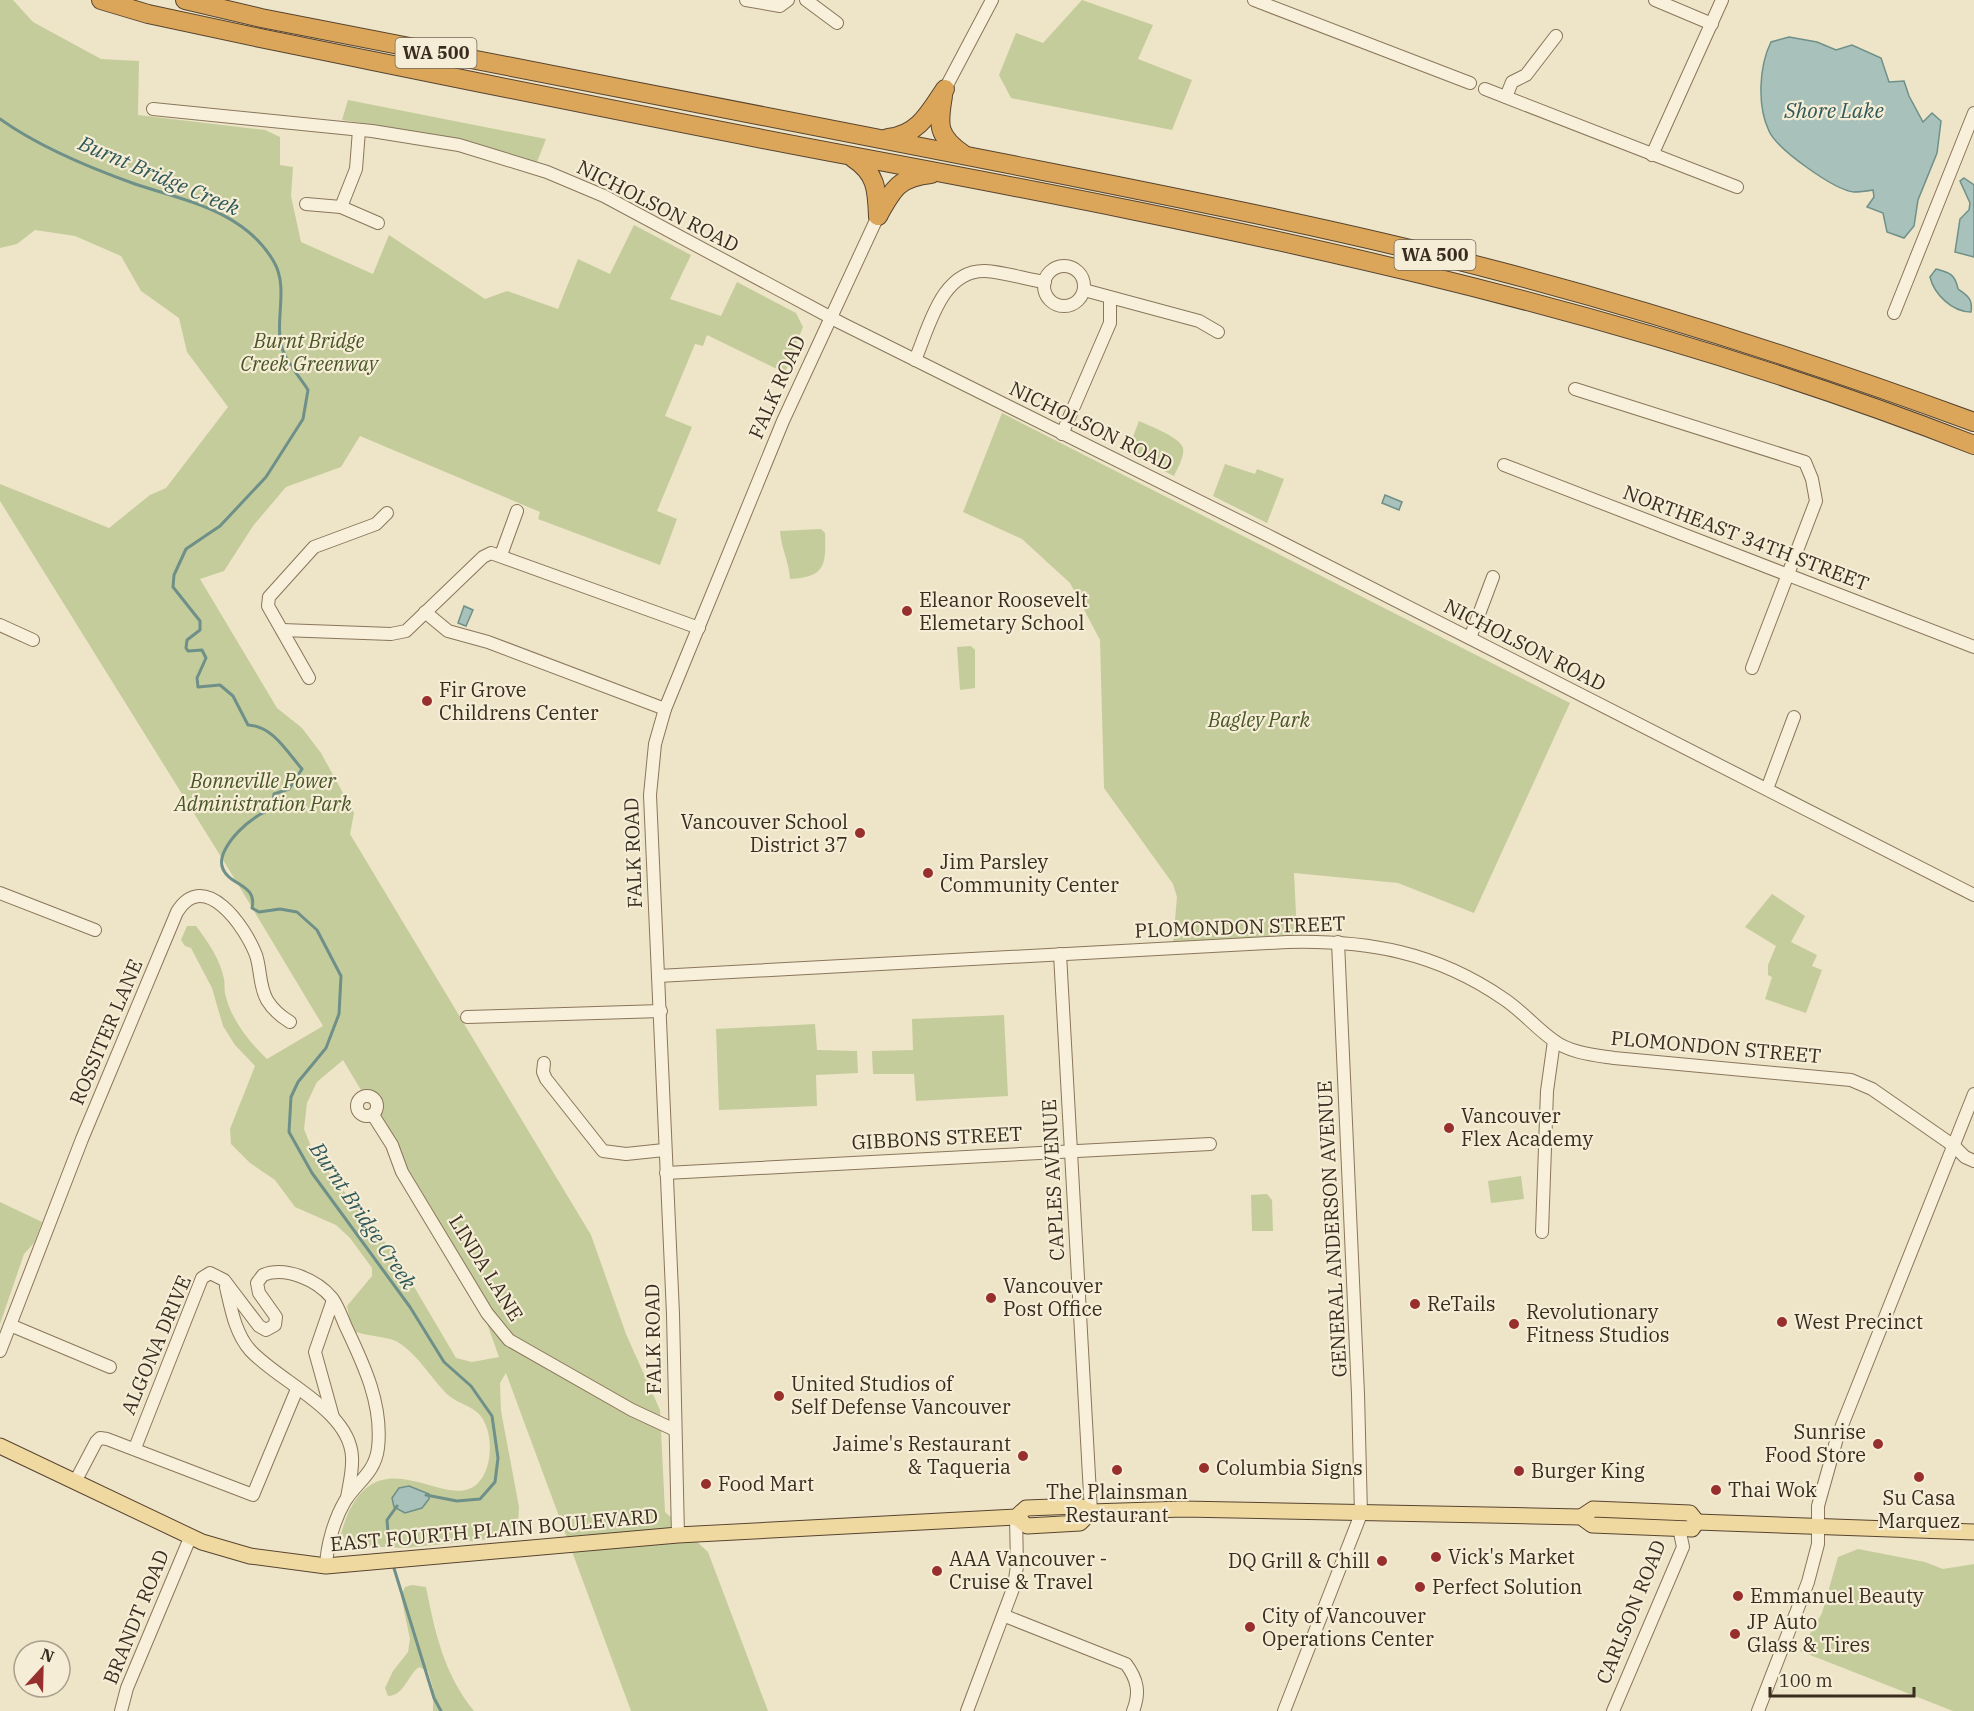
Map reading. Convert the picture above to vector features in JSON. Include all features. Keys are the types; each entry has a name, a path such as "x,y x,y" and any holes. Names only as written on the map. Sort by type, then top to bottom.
{"highway":[{"path":"101,0 148,14 260,38"},
{"name":"WA 500","path":"118,0 150,11 260,38 1281,240 1511,295 1736,361 1861,402 1974,445"},
{"name":"WA 500","path":"185,0 261,18 1278,219 1500,271 1750,344 1974,422"},
{"path":"880,139 902,136 915,129 945,89"},
{"path":"945,89 940,127 944,139 964,156"},
{"path":"849,155 869,170 875,181 878,216"},
{"path":"878,216 893,190 903,180 945,173"}],"main road":[{"name":"EAST FOURTH PLAIN BOULEVARD","path":"0,1446 190,1538 250,1556 326,1566 678,1535 1016,1517 1026,1508 1079,1506 1091,1512 1183,1509 1581,1517 1593,1509 1690,1513 1697,1522"},
{"name":"EAST FOURTH PLAIN BOULEVARD","path":"1581,1517 1592,1525 1692,1529 1697,1522"},
{"name":"EAST FOURTH PLAIN BOULEVARD","path":"1697,1522 1818,1524 1974,1532"}],"street":[{"path":"746,0 780,6 788,0"},
{"path":"806,0 837,23"},
{"path":"945,89 992,0"},
{"path":"1254,0 1470,83"},
{"path":"1655,0 1712,24"},
{"path":"1652,155 1722,0"},
{"path":"1506,97 1512,82 1527,75 1556,36"},
{"path":"1485,89 1737,187"},
{"name":"NICHOLSON ROAD","path":"153,109 359,130 459,145 547,172 604,196 829,317 1470,638 1974,895"},
{"path":"1894,314 1974,113"},
{"path":"341,207 356,169 359,130"},
{"path":"306,204 341,207 378,223"},
{"name":"FALK ROAD","path":"678,1535 661,1011 650,782 655,744 665,709 783,421 829,317 878,216"},
{"path":"1070,267 1082,277 1084,290 1073,303 1058,304 1046,295 1045,282 1053,269 1070,267"},
{"path":"915,360 946,290 960,277 984,271 1045,282"},
{"path":"1084,290 1199,321 1218,332"},
{"path":"1062,434 1110,323 1110,298"},
{"path":"1575,389 1805,462 1812,479 1816,501 1752,668"},
{"name":"NORTHEAST 34TH STREET","path":"1504,465 1974,647"},
{"path":"501,555 517,511"},
{"path":"309,678 268,606 271,593 314,548 376,524 387,513"},
{"path":"282,630 391,634 406,631 483,557 491,553 699,628"},
{"path":"1470,638 1493,577"},
{"path":"425,612 448,631 488,642 665,709"},
{"path":"0,624 33,640"},
{"path":"1767,789 1794,717"},
{"path":"0,893 95,930"},
{"name":"ROSSITER LANE","path":"0,1351 82,1138 177,912 185,899 195,894 206,894 226,910 246,935 256,957 260,982 266,998 276,1013 290,1022"},
{"name":"PLOMONDON STREET","path":"658,976 1060,954 1338,942 1378,945 1445,967 1503,998 1554,1041 1582,1053 1851,1080 1872,1089 1954,1146 1965,1157 1974,1161"},
{"name":"GENERAL ANDERSON AVENUE","path":"1338,942 1359,1404 1360,1514"},
{"name":"CAPLES AVENUE","path":"1060,954 1091,1512"},
{"path":"467,1017 661,1011"},
{"path":"1542,1232 1547,1091 1554,1041"},
{"path":"544,1063 543,1072 546,1079 603,1151 626,1154 664,1150"},
{"path":"1758,1711 1808,1582 1818,1544 1818,1506 1837,1438 1974,1094"},
{"name":"LINDA LANE","path":"373,1115 392,1145 402,1172 487,1313 502,1333 523,1350 675,1430"},
{"name":"GIBBONS STREET","path":"666,1173 1210,1144"},
{"name":"ALGONA DRIVE","path":"135,1448 202,1278 210,1273 224,1280 259,1326 266,1330 275,1325 276,1317 260,1293 257,1283 263,1275 284,1270 321,1287 364,1365 374,1394 379,1434 375,1463 366,1479 346,1499 327,1550 326,1566"},
{"path":"224,1280 236,1325 250,1350 333,1417"},
{"path":"332,1305 315,1352 333,1417 349,1442 352,1456 346,1499"},
{"path":"10,1325 110,1367"},
{"path":"75,1482 100,1438 135,1448 253,1495 297,1389"},
{"path":"1284,1711 1360,1514"},
{"path":"967,1711 1005,1616 1014,1586 1017,1566 1016,1517"},
{"name":"CARLSON ROAD","path":"1613,1711 1683,1547 1679,1528"},
{"name":"BRANDT ROAD","path":"121,1711 128,1688 190,1538"},
{"path":"1005,1616 1126,1664 1135,1676 1137,1687 1137,1700 1133,1711"}],"green space":[{"path":"0,0 13,0 33,22 101,59 139,61 138,115 265,130 280,137 280,165 293,167 291,196 301,242 373,274 389,235 485,299 507,291 558,309 578,259 610,274 634,225 691,255 670,299 721,316 737,282 796,313 803,327 785,373 707,335 703,346 695,344 665,416 692,427 657,511 677,519 660,565 538,519 540,512 360,436 341,467 286,487 253,526 224,571 200,579 277,708 302,728 321,753 354,813 350,834 591,1235 626,1334 660,1410 665,1512 708,1552 768,1711 631,1711 506,1373 500,1383 501,1411 519,1507 518,1527 509,1537 406,1548 351,1546 341,1534 353,1504 367,1487 383,1480 400,1479 450,1490 465,1490 477,1484 487,1469 489,1459 487,1428 478,1413 447,1394 404,1346 396,1341 356,1332 347,1306 372,1276 372,1268 350,1238 336,1225 295,1207 275,1180 250,1163 231,1144 230,1129 255,1066 235,1045 223,1026 212,988 191,948 185,946 181,940 187,926 196,926 213,951 220,965 231,1011 247,1037 267,1059 323,1026 236,881 0,501 0,484 109,528 150,495 166,488 228,407 187,352 179,318 141,291 121,256 75,236 35,230 17,244 0,248","holes":["343,1060 467,1267 499,1357 472,1362 456,1358 396,1256 314,1154 304,1129 307,1103 317,1082"]},
{"path":"1082,0 1153,25 1138,59 1192,80 1172,130 1011,98 999,75 1016,33 1043,43"},
{"path":"348,100 546,139 537,162 441,137 342,120"},
{"name":"Bagley Park","path":"1002,413 1570,703 1474,913 1398,883 1294,873 1297,934 1173,943 1177,897 1173,884 1104,788 1100,640 1070,583 1022,539 963,512"},
{"path":"1139,421 1176,439 1183,448 1183,455 1174,476 1127,452"},
{"path":"1225,464 1255,474 1257,469 1284,479 1267,523 1213,496"},
{"path":"821,529 825,533 825,553 821,567 811,575 790,579 780,531"},
{"path":"971,646 975,650 975,688 960,690 957,647"},
{"path":"1772,894 1805,916 1791,942 1817,955 1812,966 1822,970 1806,1013 1765,999 1772,977 1768,975 1768,965 1776,946 1745,927"},
{"path":"1004,1015 1008,1096 916,1101 914,1074 873,1074 872,1051 913,1050 912,1019"},
{"path":"815,1024 817,1050 857,1051 858,1073 816,1075 817,1106 719,1110 716,1029"},
{"path":"1521,1176 1524,1199 1491,1203 1488,1181"},
{"path":"1267,1194 1272,1200 1273,1231 1252,1231 1251,1195"},
{"path":"0,1202 42,1222 34,1243 24,1254 0,1324"},
{"path":"1858,1549 1925,1562 1943,1569 1974,1564 1974,1711 1953,1711 1800,1651 1822,1613 1838,1557"},
{"path":"412,1585 426,1587 437,1637 448,1668 474,1711 433,1711 433,1688 428,1671 419,1667 398,1693 388,1696 385,1688 393,1671 408,1652 410,1639 401,1596 405,1587"}],"water":[{"name":"Shore Lake","path":"1789,37 1817,42 1836,50 1852,45 1881,58 1889,82 1904,81 1923,122 1932,113 1941,121 1937,153 1918,200 1914,226 1904,238 1887,232 1883,213 1867,207 1874,197 1873,190 1854,192 1845,190 1820,177 1794,158 1769,131 1761,98 1764,63 1771,42"},
{"path":"1964,178 1974,185 1974,257 1955,252 1960,219 1969,210 1970,203 1960,181"},
{"path":"1936,269 1953,277 1958,289 1970,301 1971,312 1957,309 1935,290 1930,277"},
{"path":"1385,495 1402,502 1399,510 1382,503"},
{"path":"464,606 473,610 466,626 458,623"},
{"path":"409,1486 429,1494 429,1499 422,1508 405,1513 394,1507 392,1498 399,1488"}],"waterway":[{"name":"Burnt Bridge Creek","path":"0,119 31,139 83,164 213,210 231,219 262,245 278,272 281,294 279,327 282,348 308,390 303,419 266,477 220,526 186,549 174,575 173,587 200,621 200,630 187,640 186,648 188,651 202,650 206,658 197,678 198,687 220,685 233,696 248,725 257,726 272,735 302,769 289,789 274,794 272,810 256,817 238,832 222,858 225,873 251,894 252,908 259,912 280,909 297,912 317,930 341,976 339,1014 326,1048 298,1082 291,1097 289,1132 312,1173 410,1307 444,1362 471,1386 492,1416 498,1458 495,1482 480,1499 457,1501 426,1495"},
{"name":"Burnt Bridge Creek","path":"389,1545 387,1520 397,1506"},
{"name":"Burnt Bridge Creek","path":"393,1565 434,1698 441,1711"}],"place":[{"name":"Eleanor Roosevelt Elemetary School","path":"907,611"},
{"name":"Fir Grove Childrens Center","path":"427,701"},
{"name":"Vancouver School District 37","path":"860,833"},
{"name":"Jim Parsley Community Center","path":"928,873"},
{"name":"Vancouver Flex Academy","path":"1449,1128"},
{"name":"Vancouver Post Office","path":"991,1298"},
{"name":"ReTails","path":"1415,1304"},
{"name":"West Precinct","path":"1782,1322"},
{"name":"Revolutionary Fitness Studios","path":"1514,1324"},
{"name":"United Studios of Self Defense Vancouver","path":"779,1396"},
{"name":"Sunrise Food Store","path":"1878,1444"},
{"name":"Jaime's Restaurant & Taqueria","path":"1023,1456"},
{"name":"Columbia Signs","path":"1204,1468"},
{"name":"The Plainsman Restaurant","path":"1117,1470"},
{"name":"Burger King","path":"1519,1471"},
{"name":"Su Casa Marquez","path":"1919,1477"},
{"name":"Food Mart","path":"706,1484"},
{"name":"Thai Wok","path":"1716,1490"},
{"name":"Vick's Market","path":"1436,1557"},
{"name":"DQ Grill & Chill","path":"1382,1561"},
{"name":"AAA Vancouver - Cruise & Travel","path":"937,1571"},
{"name":"Perfect Solution","path":"1420,1587"},
{"name":"Emmanuel Beauty","path":"1738,1596"},
{"name":"City of Vancouver Operations Center","path":"1250,1627"},
{"name":"JP Auto Glass & Tires","path":"1735,1634"}],"park label":[{"name":"Burnt Bridge Creek Greenway","path":"309,352"},
{"name":"Bonneville Power Administration Park","path":"263,792"}]}
